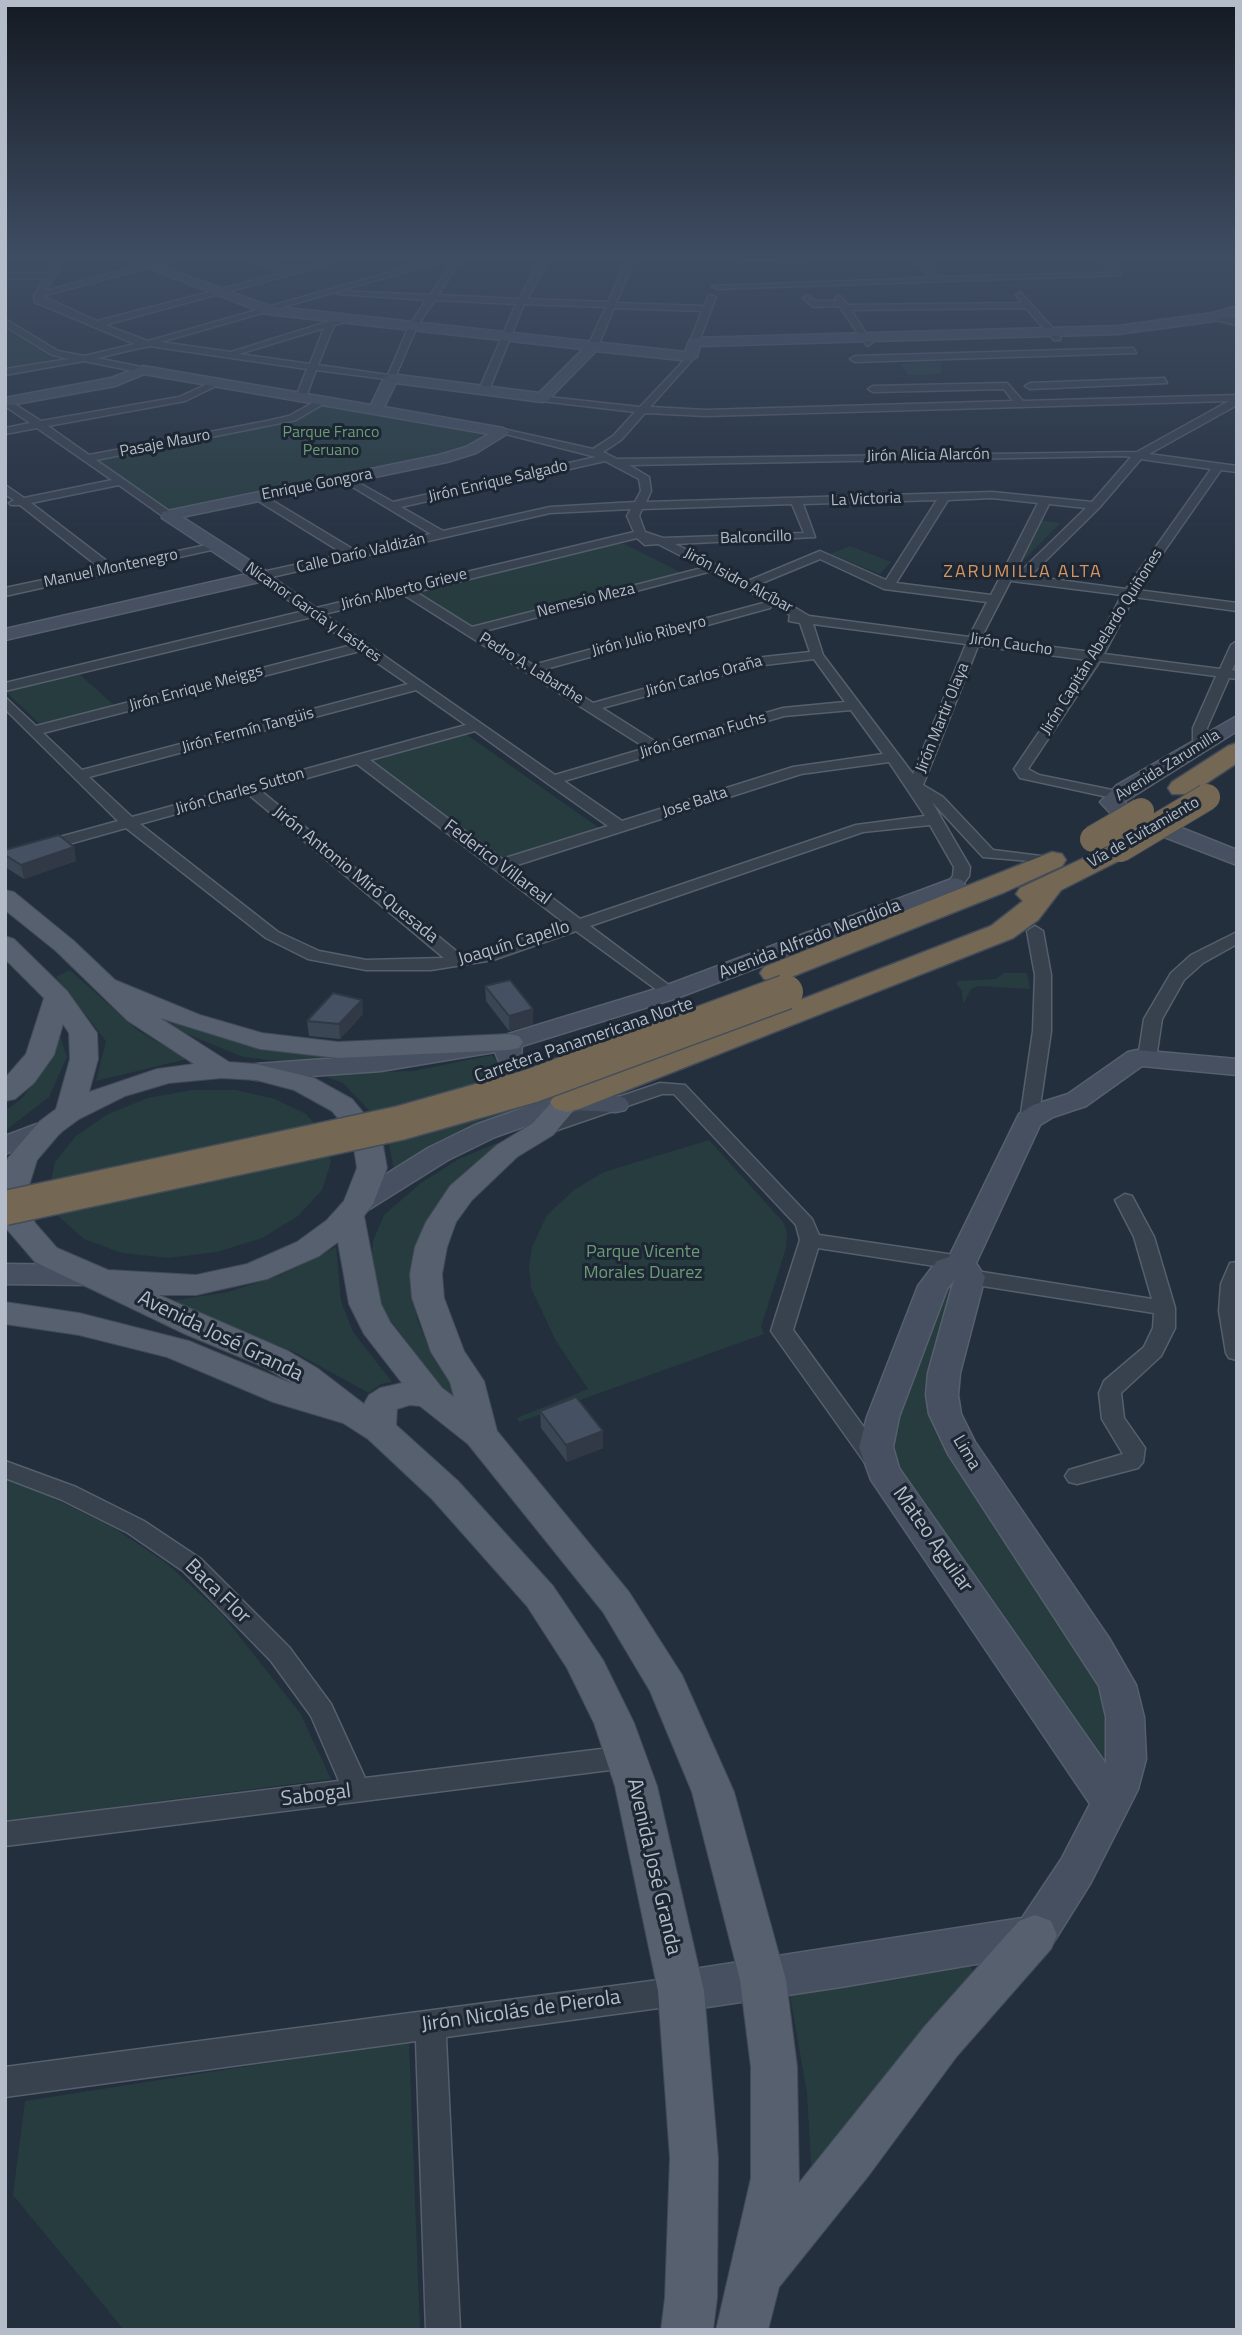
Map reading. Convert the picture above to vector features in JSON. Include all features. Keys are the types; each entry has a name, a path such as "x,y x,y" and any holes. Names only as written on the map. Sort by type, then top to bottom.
{"highway":[{"name":"Vía de Evitamiento","path":"1049,867 1237,751"},
{"name":"Vía de Evitamiento","path":"1049,867 1120,849 1237,777"},
{"path":"567,1102 1002,932 1028,914 1049,867 1012,863 954,885"},
{"name":"Carretera Panamericana Norte","path":"5,1208 400,1123 531,1086 1049,867"},
{"name":"Carretera Panamericana Norte","path":"5,1186 389,1105 534,1063 780,983"}],"main road":[{"path":"5,897 75,956 137,1015 222,1070"},
{"path":"5,944 58,997 83,1033 84,1059 59,1120"},
{"path":"33,972 54,974 63,971 75,956"},
{"path":"103,984 209,1027 271,1042 338,1050 509,1042"},
{"path":"5,1093 24,1077 40,1055 58,997"},
{"path":"59,1120 115,1090 167,1075 222,1070 256,1072 304,1084 342,1105 366,1133 372,1168 353,1210 308,1249 256,1272 196,1284 95,1278"},
{"path":"480,1435 467,1381 448,1352 428,1297 426,1275 431,1247 441,1222 461,1193 499,1157 543,1129 567,1102"},
{"name":"Avenida José Granda","path":"59,1120 23,1158 12,1192 20,1226 46,1255 197,1326 276,1359 306,1376 372,1425 445,1490 540,1596 583,1660 626,1757 646,1821 681,1991 694,2158 691,2298 687,2330"},
{"path":"353,1210 365,1304 399,1359 430,1396 480,1435 616,1602 668,1686 713,1792 763,1980 774,2067 776,2178 757,2273 742,2330"},
{"path":"5,1313 79,1324 177,1349 285,1394 372,1425 381,1403 392,1396 410,1393 430,1396"},
{"path":"757,2273 852,2158 941,2041 1035,1935"}],"street":[{"path":"5,372 29,368"},
{"path":"132,368 503,432 594,452 644,477 647,484 636,507 634,521 641,534"},
{"path":"301,397 313,368"},
{"path":"327,368 642,410 706,413 1019,403 1237,400"},
{"path":"376,410 395,368"},
{"path":"484,390 493,368"},
{"path":"542,398 571,368"},
{"path":"594,452 617,438 678,368"},
{"path":"6,402 115,382 143,370"},
{"path":"1046,403 1030,386 1164,381"},
{"path":"5,431 182,398 217,383"},
{"path":"873,390 1007,386 1019,403"},
{"path":"1021,578 1095,506 1139,455 1237,400"},
{"name":"Pasaje Mauro","path":"86,459 292,418 323,401"},
{"name":"Nicanor García y Lastres","path":"6,402 168,515 262,576 359,647 620,827"},
{"name":"Enrique Gongora","path":"168,515 454,456 503,432"},
{"name":"Jirón Alicia Alarcón","path":"618,462 1139,455 1237,469"},
{"name":"Jirón Enrique Salgado","path":"391,506 605,458"},
{"name":"Jirón Capitán Abelardo Quiñones","path":"1117,795 1035,779 1024,775 1021,769 1096,657 1130,592 1218,466"},
{"path":"346,480 441,535"},
{"path":"5,505 120,482"},
{"path":"5,488 109,569"},
{"name":"La Victoria","path":"636,507 999,495 1095,506"},
{"path":"259,497 355,555"},
{"path":"888,586 944,497"},
{"name":"Jirón Martir Olaya","path":"915,787 974,640 1046,499"},
{"name":"Balconcillo","path":"662,542 811,535 797,503"},
{"name":"Calle Darío Valdizán","path":"5,635 550,510 636,507"},
{"name":"Jirón Isidro Alcíbar","path":"641,534 753,584 806,619 815,652"},
{"name":"Jirón Isidro Alcíbar","path":"641,534 648,543 786,617 856,705 915,787 962,867 961,876 954,885"},
{"name":"Jirón Alberto Grieve","path":"5,687 641,534"},
{"name":"Manuel Montenegro","path":"11,591 216,546"},
{"path":"753,584 820,555 888,586 994,599"},
{"name":"Nemesio Meza","path":"471,631 702,572"},
{"path":"1006,576 1237,607"},
{"path":"5,581 11,591"},
{"path":"753,584 842,623"},
{"name":"Pedro A. Labarthe","path":"405,590 657,749"},
{"name":"Jirón Julio Ribeyro","path":"532,669 766,605"},
{"name":"Jirón Caucho","path":"786,617 1230,674"},
{"path":"1200,745 1200,728 1230,674 1237,645"},
{"name":"Jirón Enrique Meiggs","path":"33,731 359,647"},
{"name":"Jirón Carlos Oraña","path":"592,707 755,662 815,652"},
{"name":"Jirón Fermín Tangüis","path":"79,775 416,686"},
{"name":"Joaquín Capello","path":"5,701 130,823 250,919 291,947 314,956 366,965 431,965 487,956 861,828 934,820"},
{"name":"Jirón German Fuchs","path":"552,780 783,712 856,705"},
{"name":"Avenida Zarumilla","path":"1237,722 1117,795 1111,804 1119,811 1237,858"},
{"name":"Jirón Charles Sutton","path":"5,857 475,727"},
{"name":"Jose Balta","path":"500,865 798,770 833,763 894,757"},
{"name":"Federico Villareal","path":"359,759 667,993"},
{"name":"Jirón Isidro Alcíbar","path":"915,787 938,800 988,854 1049,867"},
{"name":"Jirón Antonio Miró Quesada","path":"250,789 459,962"},
{"name":"Avenida Alfredo Mendiola","path":"256,1072 381,1063 509,1042 667,993 954,885"},
{"name":"Lima","path":"1035,931 1043,975 1042,1031 1029,1120 966,1270 944,1373 942,1395 945,1414 960,1446 1096,1648 1117,1685 1125,1717 1127,1759 1111,1803 1076,1871 1035,1935"},
{"path":"1147,1058 1153,1019 1177,977 1197,960 1237,937"},
{"path":"509,1042 508,1056 514,1071 526,1084 567,1102 616,1104"},
{"path":"1029,1120 1043,1111 1077,1100 1125,1064 1147,1058 1237,1068"},
{"path":"543,1129 660,1088 679,1089 802,1218 810,1240 782,1331 883,1471"},
{"path":"353,1210 449,1148 485,1131 567,1102"},
{"path":"5,1146 59,1120"},
{"path":"1077,1476 1130,1462 1135,1456 1134,1448 1113,1419 1110,1394 1112,1386 1153,1351 1164,1328 1165,1308 1144,1237 1125,1200"},
{"path":"810,1240 1165,1308"},
{"path":"1237,1268 1231,1284 1230,1311 1237,1353"},
{"name":"Mateo Aguilar","path":"966,1270 939,1276 933,1286 883,1417 876,1447 883,1471 1022,1669 1111,1803"},
{"path":"5,1274 95,1278"},
{"name":"Baca Flor","path":"5,1469 68,1493 136,1527 192,1565 280,1654 322,1711 357,1791"},
{"name":"Sabogal","path":"5,1835 626,1757"},
{"name":"Jirón Nicolás de Pierola","path":"5,2082 763,1980 1035,1935"},
{"path":"430,2024 443,2330"}],"green space":[{"path":"903,368 941,368 941,373 908,375"},
{"name":"Parque Franco Peruano","path":"323,401 503,432 471,450 168,515 86,459 292,418"},
{"path":"1038,520 1060,523 1016,568"},
{"path":"616,540 682,573 473,627 414,590"},
{"path":"850,546 891,562 880,574 830,554"},
{"path":"77,672 115,706 41,725 5,691"},
{"path":"463,732 599,828 499,859 371,759"},
{"path":"70,970 137,1030 187,1059 96,1081 106,1041 56,977"},
{"path":"1004,973 1027,973 1030,989 979,986 971,989 963,1004 962,991 956,983 958,981 996,979"},
{"path":"149,1004 359,1059 287,1062 243,1057 175,1029"},
{"path":"59,1033 67,1057 49,1097 5,1131 5,1111 21,1099 39,1076"},
{"path":"492,1055 529,1105 469,1127 394,1171 388,1139 377,1119 343,1083 317,1073 413,1071"},
{"path":"192,1090 236,1090 275,1099 306,1114 325,1136 331,1162 322,1190 298,1216 262,1238 217,1252 168,1258 122,1253 84,1239 59,1217 49,1191 55,1162 76,1136 108,1114 148,1098"},
{"path":"518,1134 454,1183 431,1213 414,1253 412,1287 417,1319 432,1356 468,1409 461,1407 441,1387 384,1312 371,1270 373,1241 384,1215 421,1183 459,1159"},
{"name":"Parque Vicente Morales Duarez","path":"709,1140 783,1222 787,1232 786,1248 761,1327 764,1334 519,1422 517,1418 588,1389 556,1341 531,1288 529,1267 532,1247 547,1215 574,1190 604,1172"},
{"path":"336,1247 341,1301 353,1332 392,1382 381,1384 369,1393 294,1352 171,1301 228,1292 281,1275"},
{"path":"943,1275 955,1279 929,1378 1092,1658 1109,1708 1107,1768 897,1479 890,1443"},
{"path":"5,1480 49,1496 111,1526 165,1562 221,1613 300,1713 331,1779 5,1821"},
{"path":"967,1963 981,1980 812,2179 807,2093 789,1990"},
{"path":"409,2041 420,2330 124,2330 13,2195 25,2101"}],"building":[{"path":"59,835 74,847 21,865 5,855 5,850"},
{"path":"510,980 533,1009 509,1016 485,986"},
{"path":"333,993 362,1000 339,1024 307,1021"},
{"path":"576,1397 603,1431 566,1445 540,1411"}],"district":[{"name":"ZARUMILLA ALTA","path":"1023,573"}]}
